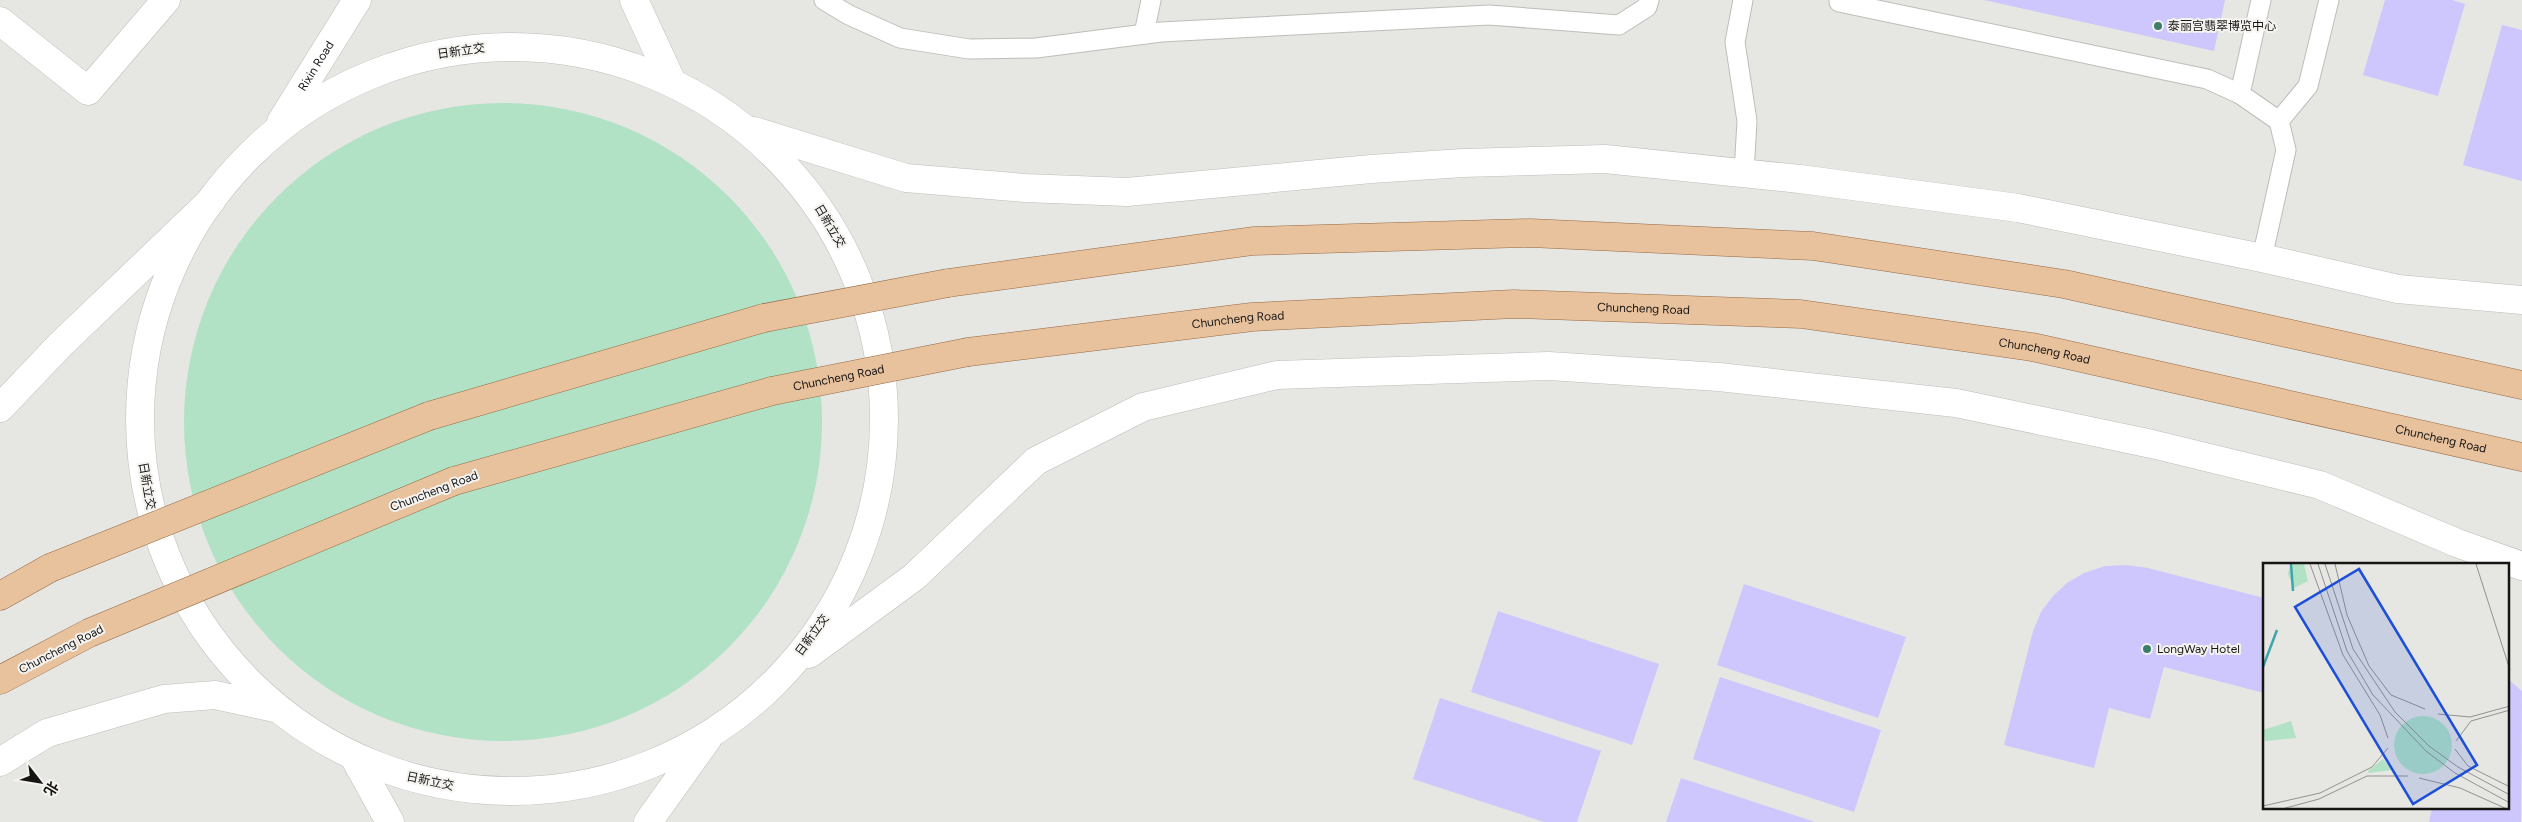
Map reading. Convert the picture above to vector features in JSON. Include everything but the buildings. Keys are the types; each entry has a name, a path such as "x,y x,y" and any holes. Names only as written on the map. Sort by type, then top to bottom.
{"main road":[{"path":"0,21 88,91 166,0"},
{"name":"Rixin Road","path":"275,132 357,0"},
{"path":"634,0 670,80"},
{"name":"日新立交","path":"488,46 535,46 581,51 627,63 670,80 711,102 749,130 783,161 813,198 846,254 858,279 872,324 882,369 885,416 882,463 873,510 859,554 839,597 813,636 784,673 750,705 712,733 671,756 628,773 582,785 536,791 489,792 442,786 398,774 354,757 313,735 275,708 241,676 217,647 186,600 166,558 152,514 143,468 140,421 143,374 152,328 166,283 186,241 211,201 240,165 275,132 312,104 353,82 397,64 452,51 488,46"},
{"path":"749,130 906,178 1024,188 1127,192 1371,169 1463,163 1605,159 1744,173 2018,208 2262,258 2398,289 2522,300"},
{"path":"0,408 61,344 211,201"},
{"path":"0,596 50,568 429,416 764,318 948,283 1253,241 1530,233 1813,246 2064,284 2522,385"},
{"name":"Chuncheng Road","path":"0,680 89,633 454,480 772,391 968,352 1252,317 1514,304 1801,314 2032,347 2522,457"},
{"path":"784,673 914,576 1036,461 1143,408 1277,375 1549,366 1719,377 1956,402 2152,444 2320,485 2457,544 2522,566"},
{"path":"0,762 47,733 164,699 215,695 275,708"},
{"path":"648,822 712,733"},
{"path":"354,757 390,822"}],"lane":[{"path":"824,0 849,15 900,38 970,49 1036,48 1144,34 1473,8 1620,25 1647,7 1649,0"},
{"path":"1144,34 1151,0"},
{"path":"1743,0 1735,42 1748,122 1744,173"},
{"path":"1839,0 1839,2 2207,79 2240,94 2279,121 2286,150 2262,258"},
{"path":"2240,94 2261,0"},
{"path":"2279,121 2308,86 2329,0"}],"green space":[{"path":"503,103 534,104 565,109 625,127 653,140 680,157 706,175 729,196 750,219 768,245 785,272 798,300 816,360 821,391 821,453 816,484 798,544 785,572 768,599 750,625 729,648 706,669 680,687 653,704 625,717 565,735 534,740 503,741 472,740 441,735 381,717 353,704 326,687 300,669 277,648 256,625 238,599 221,572 208,544 190,484 185,453 184,422 185,391 190,360 208,300 221,272 238,245 256,219 277,196 300,175 326,157 353,140 381,127 441,109 472,104"}],"place":[{"name":"泰丽宫翡翠博览中心","path":"2158,26"},
{"name":"LongWay Hotel","path":"2147,649"}]}
